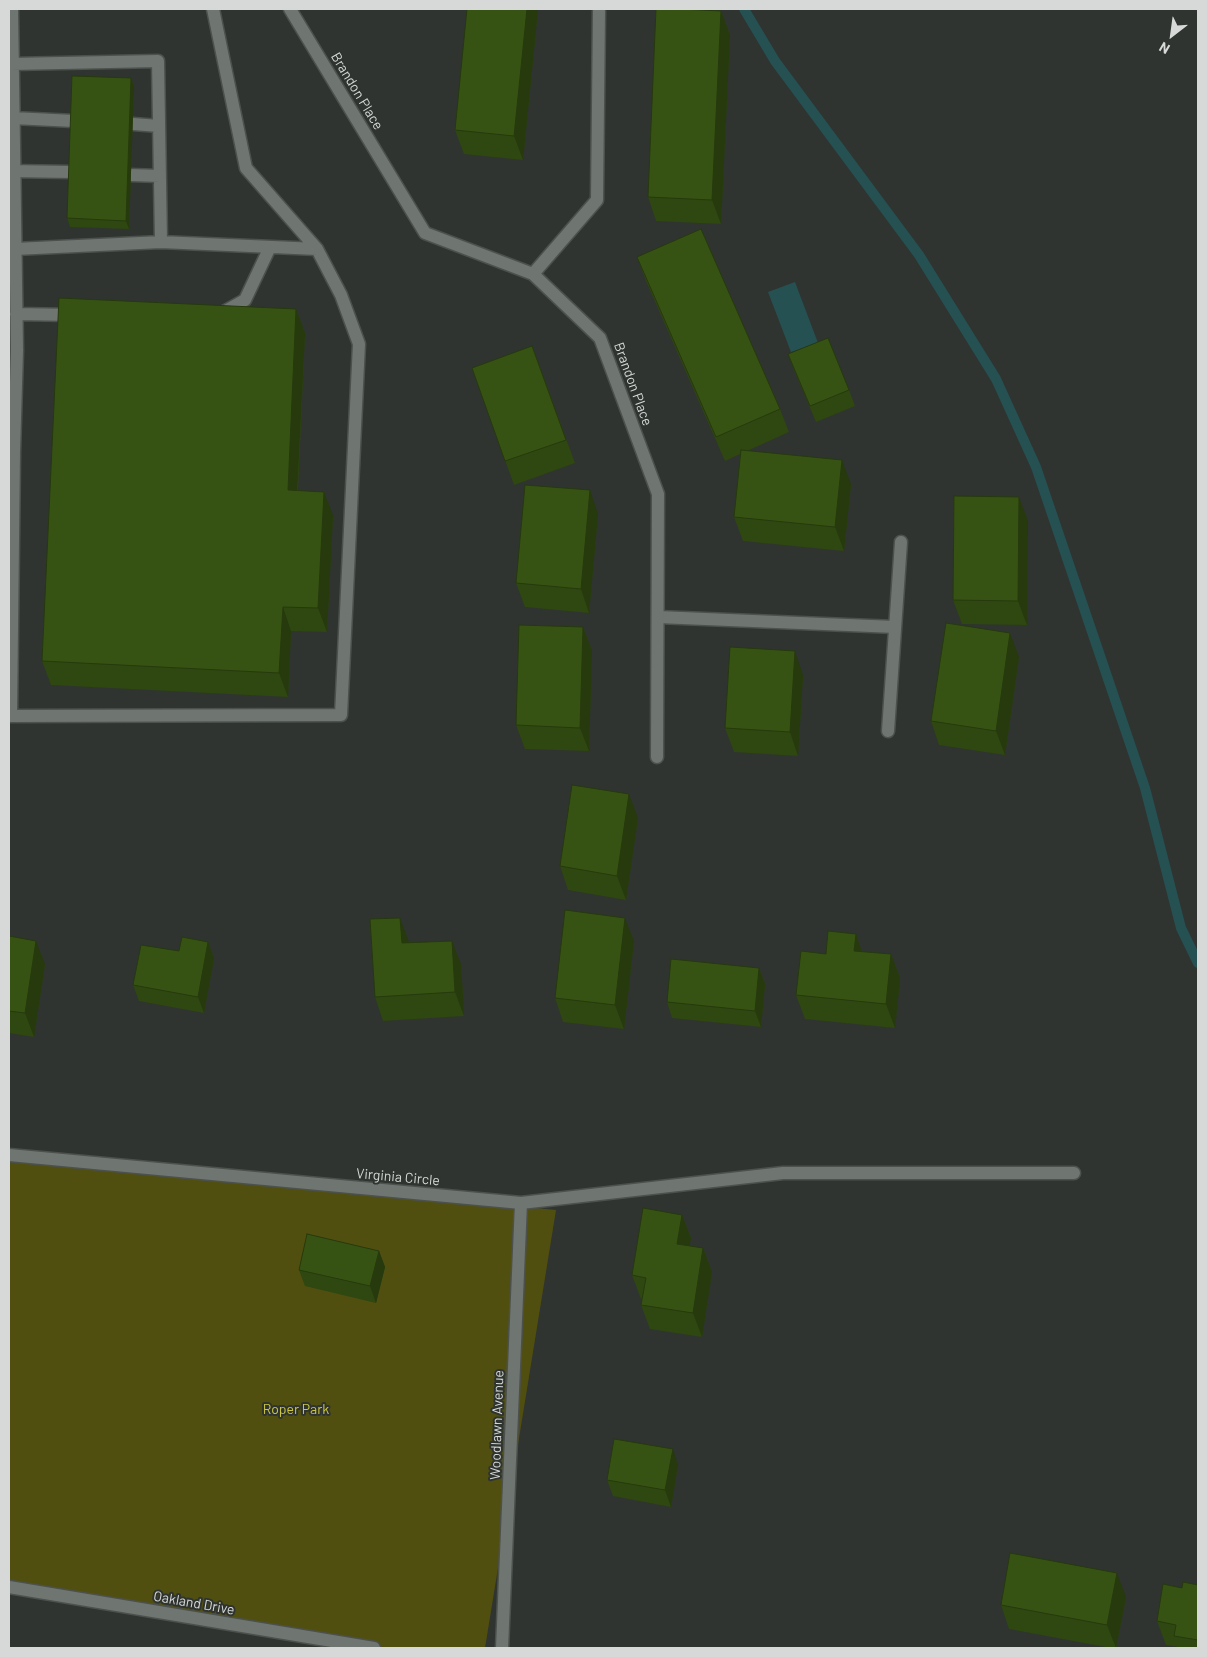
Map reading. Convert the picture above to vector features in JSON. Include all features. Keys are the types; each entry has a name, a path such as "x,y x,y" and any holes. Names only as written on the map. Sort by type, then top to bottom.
{"street":[{"path":"12,9 14,118 11,171 16,314 13,350 11,452 10,716 341,715 359,344 340,295 317,249 246,168 214,9"},
{"name":"Brandon Place","path":"290,9 425,233 533,274 600,338 658,494 657,757"},
{"path":"533,274 597,200 599,12"},
{"path":"12,64 158,61 161,242"},
{"path":"14,118 74,121"},
{"path":"132,124 159,126"},
{"path":"11,171 72,172"},
{"path":"130,175 160,176"},
{"path":"15,249 161,242 317,249"},
{"path":"203,318 213,318 245,300 270,247"},
{"path":"16,314 85,316"},
{"path":"888,730 901,542"},
{"path":"658,618 895,627"},
{"name":"Virginia Circle","path":"9,1155 521,1203 784,1173 1074,1173"},
{"name":"Woodlawn Avenue","path":"502,1648 521,1203"},
{"name":"Oakland Drive","path":"9,1587 374,1648"}],"green space":[{"name":"Roper Park","path":"9,1156 556,1210 485,1648 367,1648 9,1587"}],"water":[{"path":"795,282 818,343 791,352 768,292"}],"building":[{"path":"467,9 527,9 514,136 455,130"},
{"path":"656,9 721,11 712,200 648,197"},
{"path":"72,76 131,78 126,221 67,218"},
{"path":"701,229 780,409 716,437 637,257"},
{"path":"59,298 296,309 288,490 324,492 318,608 283,607 279,673 42,661"},
{"path":"828,338 849,390 810,406 788,354"},
{"path":"532,346 566,440 505,461 472,368"},
{"path":"741,450 842,460 835,527 734,517"},
{"path":"525,485 590,490 581,589 516,583"},
{"path":"954,496 1019,497 1018,601 953,600"},
{"path":"946,623 1010,633 996,731 931,721"},
{"path":"519,625 583,627 580,728 516,725"},
{"path":"730,647 795,651 790,732 725,728"},
{"path":"572,785 629,794 617,876 560,866"},
{"path":"565,910 625,918 615,1005 555,998"},
{"path":"400,918 402,943 452,941 455,992 375,997 370,919"},
{"path":"828,931 856,934 854,951 891,954 886,1004 796,995 801,951 826,954"},
{"path":"9,936 36,941 25,1013 9,1011"},
{"path":"182,937 208,942 198,997 133,985 141,945 179,951"},
{"path":"671,959 759,968 755,1011 667,1002"},
{"path":"643,1208 682,1215 677,1244 703,1248 693,1313 641,1305 646,1278 632,1275"},
{"path":"307,1234 379,1251 370,1286 299,1270"},
{"path":"614,1439 673,1449 665,1490 607,1480"},
{"path":"1010,1553 1117,1573 1107,1625 1001,1605"},
{"path":"1183,1582 1198,1585 1198,1640 1174,1636 1176,1625 1157,1621 1163,1584 1182,1588"}],"waterway":[{"path":"744,9 775,61 919,255 996,379 1036,467 1145,788 1181,928 1198,963"}]}
